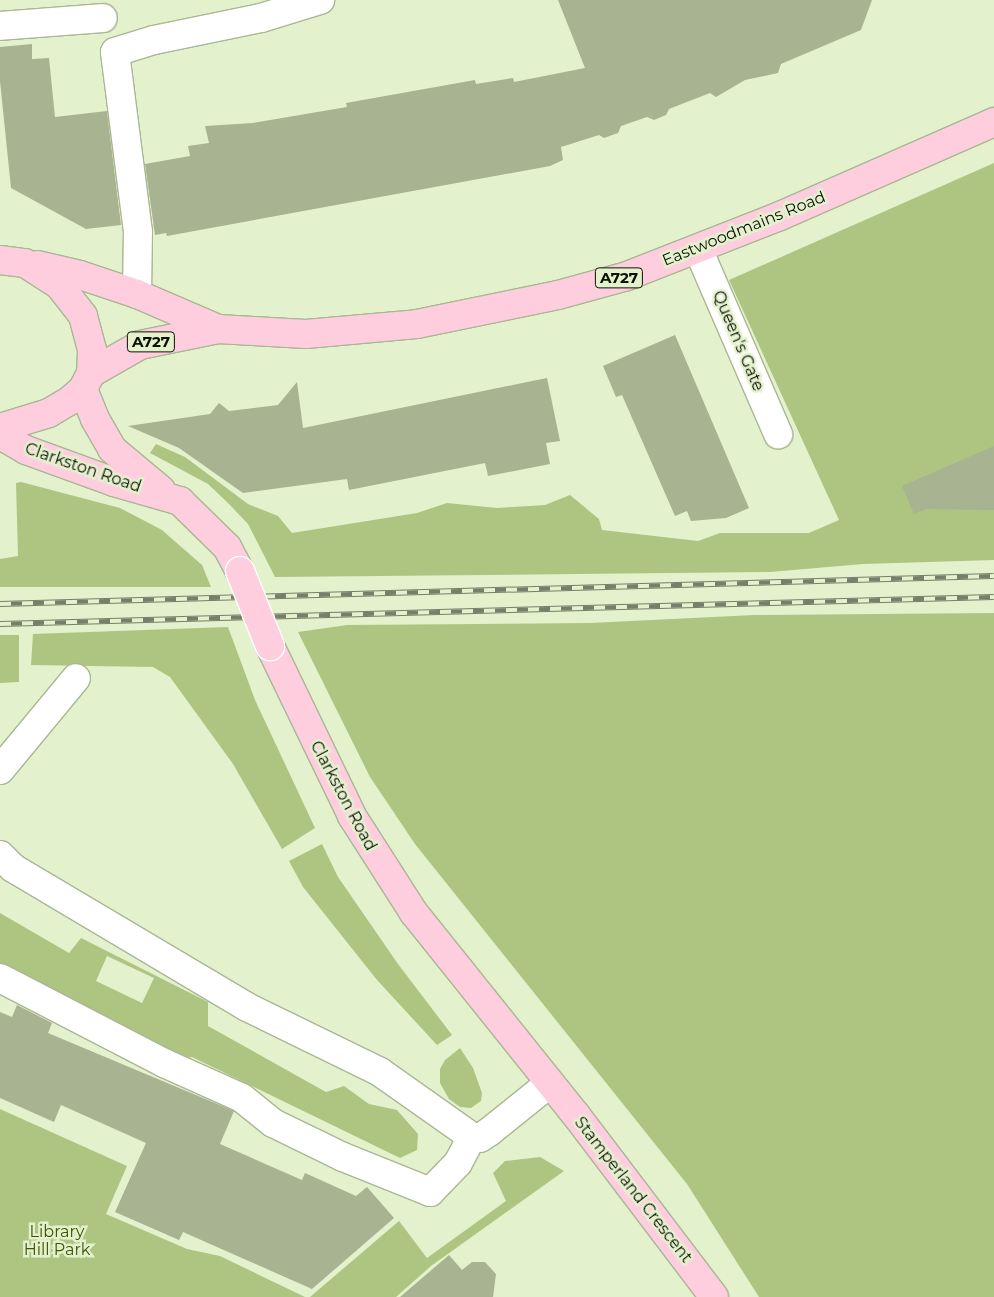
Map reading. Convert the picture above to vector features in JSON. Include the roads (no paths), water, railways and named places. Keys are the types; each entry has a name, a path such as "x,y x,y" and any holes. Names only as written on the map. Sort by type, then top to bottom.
{"main road":[{"name":"Eastwoodmains Road","path":"0,428 49,412 87,381 140,345 218,328 306,334 417,324 567,292 627,276 780,216 994,122"},
{"name":"Eastwoodmains Road","path":"10,257 80,275 136,294 218,328"},
{"path":"10,257 59,285 77,306 92,350 87,381"},
{"name":"Clarkston Road","path":"87,381 103,436 112,449 168,496"},
{"name":"Clarkston Road","path":"0,436 26,450 114,482 168,496 188,506 228,547 240,571 270,646 322,758 364,840 414,913 550,1083"},
{"name":"Stamperland Crescent","path":"550,1083 714,1297"}],"street":[{"path":"136,294 138,232 115,52 154,40 261,18 320,0"},
{"path":"0,26 103,18"},
{"name":"Queen's Gate","path":"698,249 778,434"},
{"path":"0,770 76,678"},
{"path":"0,855 13,868 246,1006 380,1072 472,1136 480,1138 489,1132 550,1083"},
{"path":"0,978 164,1063 242,1098 274,1123 344,1157 430,1192 458,1164 472,1136"}],"railway":[{"path":"0,604 994,576"},
{"path":"0,624 994,597"}],"park label":[{"name":"Library Hill Park","path":"57,1241"}]}
